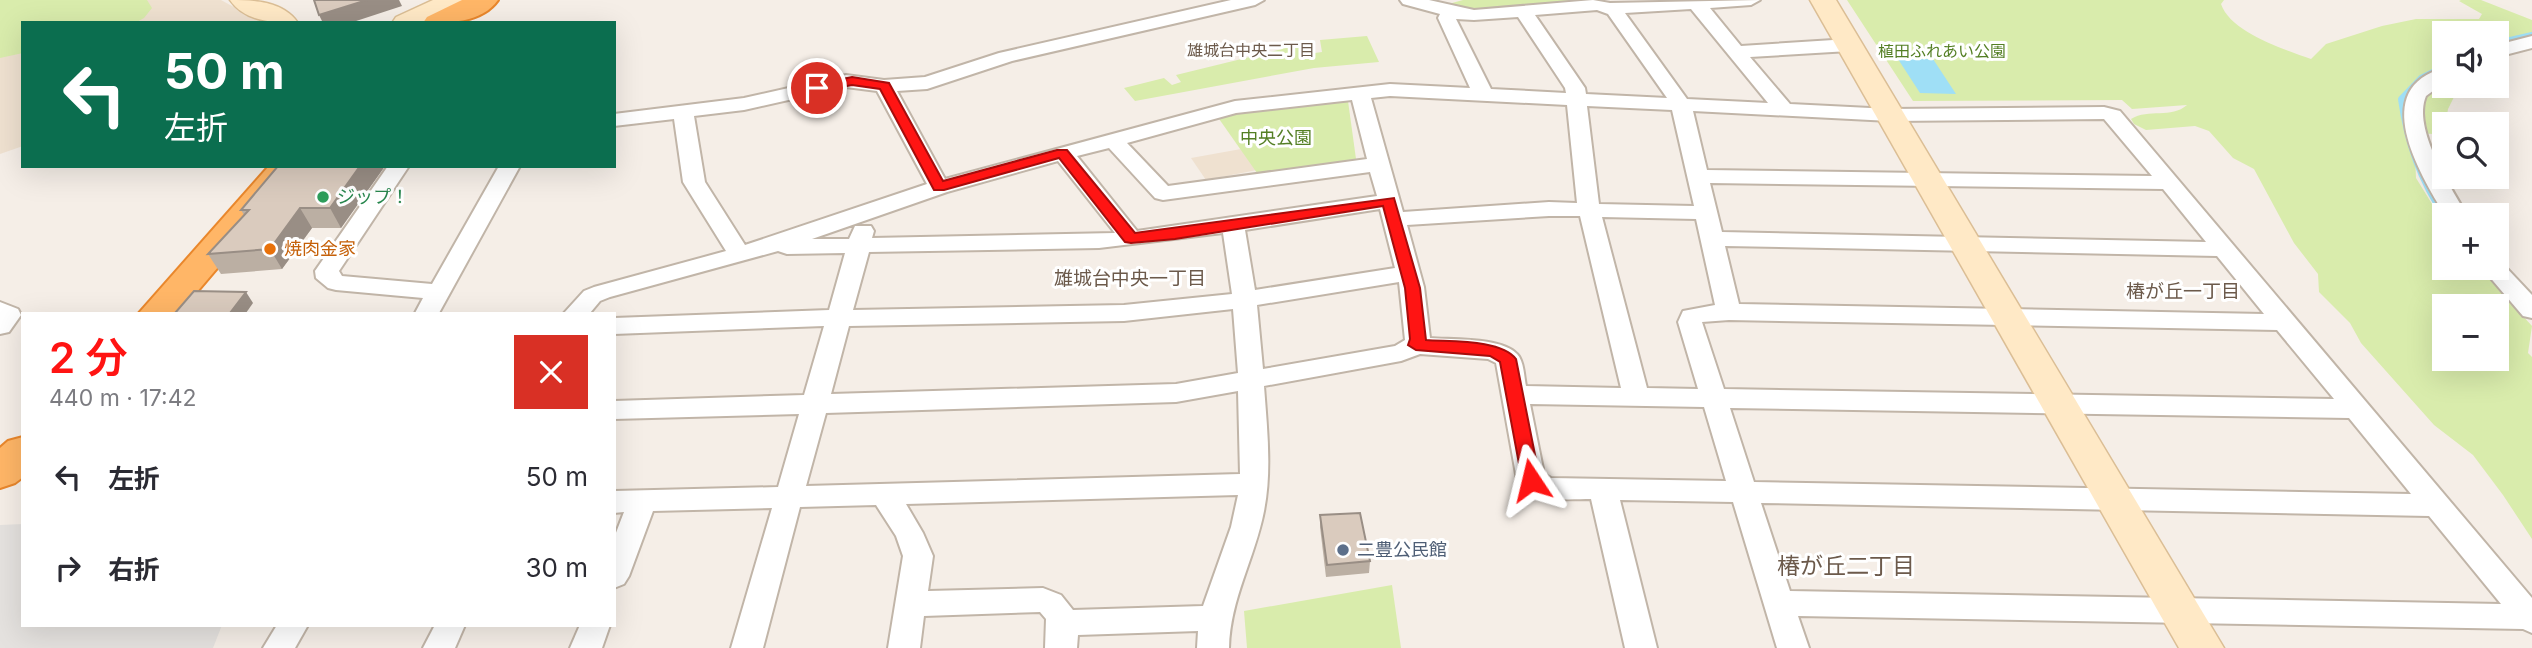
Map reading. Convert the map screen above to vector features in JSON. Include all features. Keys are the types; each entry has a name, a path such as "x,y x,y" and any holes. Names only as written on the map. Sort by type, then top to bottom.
{"highway":[{"path":"441,21 482,0"},
{"path":"159,312 285,168"},
{"path":"0,472 21,454"}],"street":[{"path":"243,0 281,21"},
{"path":"409,21 454,0"},
{"path":"616,120 757,102 846,81 884,86 927,83 1006,57 1255,0"},
{"path":"1409,0 1450,12 1474,15 1607,5 1697,4 1751,0"},
{"path":"1823,0 2202,648"},
{"path":"1697,4 1784,110"},
{"path":"1607,5 1670,85 1681,104 1729,312"},
{"path":"1450,12 1447,18 1483,94"},
{"path":"1524,12 1573,83 1589,209 1636,397"},
{"path":"2509,48 2532,42"},
{"path":"1736,52 1849,46"},
{"path":"2432,81 2424,86 2413,102 2413,110 2426,157 2448,203"},
{"path":"884,86 939,187"},
{"path":"577,312 592,296 602,292 766,247 939,187 1215,110 1399,90 1890,115 2113,115 2531,619"},
{"path":"1360,93 1409,273 1418,339 1416,345"},
{"path":"683,111 694,182 740,255"},
{"path":"1112,139 1163,193 1379,164"},
{"path":"1062,152 1131,238"},
{"path":"398,168 327,271 328,278 336,283 437,292"},
{"path":"427,312 509,168"},
{"path":"1698,176 2170,183"},
{"path":"766,247 1099,242 1233,225 1391,210 1589,209 1706,213"},
{"path":"747,648 869,210"},
{"path":"912,604 1043,600 1059,611 1062,636 1214,633 1247,525 1252,484 1251,381 1246,299 1233,225"},
{"path":"1712,239 2224,249"},
{"path":"616,326 838,318 1124,313 1196,307 1409,273"},
{"path":"2505,280 2532,310"},
{"path":"0,310 9,315 0,326"},
{"path":"1793,648 1690,322 1692,317 1703,313 1729,312 2285,322"},
{"path":"616,410 1176,393 1401,354 1416,345 1493,351 1508,359 1531,480 1547,488 2436,505"},
{"path":"1516,395 2357,409"},
{"path":"616,502 1252,484"},
{"path":"1603,489 1641,648"},
{"path":"884,494 909,533 918,556 904,648"},
{"path":"616,571 643,501"},
{"path":"1779,603 2531,619"},
{"path":"279,648 292,627"},
{"path":"439,648 449,627"},
{"path":"586,648 594,627"}],"shaded area":[{"path":"0,0 221,0 259,21 21,21 21,147 0,154"},
{"path":"1241,149 1257,170 1206,180 1191,158"},
{"path":"21,524 21,627 221,627 213,648 0,648 0,525"}],"green space":[{"path":"0,0 147,0 152,8 139,21 21,21 21,53 0,58"},
{"path":"1463,0 1587,0 1464,11 1441,6"},
{"name":"植田ふれあい公園","path":"1847,0 2224,0 2221,4 2227,14 2247,32 2311,59 2326,44 2382,26 2416,19 2479,19 2482,14 2459,1 2461,0 2481,0 2532,20 2532,33 2509,50 2509,21 2432,21 2432,98 2454,98 2448,112 2432,112 2432,134 2414,133 2416,178 2432,204 2432,280 2490,280 2503,294 2432,294 2432,371 2509,371 2509,301 2532,326 2528,353 2532,357 2532,539 2473,455 2434,425 2361,343 2350,323 2319,292 2318,274 2294,243 2254,169 2233,158 2209,131 2195,126 2146,130 2134,124 2131,119 2145,114 2174,112 2187,105 2132,109 2122,100 1913,101"},
{"path":"1367,36 1379,62 1314,68 1135,101 1124,88 1164,78 1172,85 1181,82 1176,75 1298,45 1308,54 1322,52 1320,40"},
{"name":"中央公園","path":"1348,101 1356,159 1350,161 1257,173 1217,116 1232,112"},
{"path":"1392,585 1401,648 1247,648 1244,611"}],"water":[{"path":"1898,59 1933,59 1956,94 1920,93"}],"building":[{"path":"314,0 367,0 319,15"},
{"path":"276,168 359,168 330,208 300,208 270,249 208,254 249,210 241,210"},
{"path":"194,291 246,292 231,312 176,312"},
{"name":"二豊公民館","path":"1360,513 1370,561 1327,565 1320,515"}],"waterway":[{"path":"2509,40 2532,35"},
{"path":"2432,72 2421,78 2401,99 2416,161 2436,203"}],"place":[{"name":"ジップ！","path":"323,197"},
{"name":"焼肉金家","path":"270,249"},
{"name":"二豊公民館","path":"1343,550"}],"district":[{"name":"雄城台中央二丁目","path":"1251,50"},
{"name":"雄城台中央一丁目","path":"1130,278"},
{"name":"椿が丘一丁目","path":"2183,291"},
{"name":"椿が丘二丁目","path":"1846,566"}],"route":[{"path":"817,88 852,81 884,86 939,187 1062,152 1131,238 1175,234 1389,201 1412,288 1418,339 1416,345 1493,351 1508,359 1531,480"}]}
